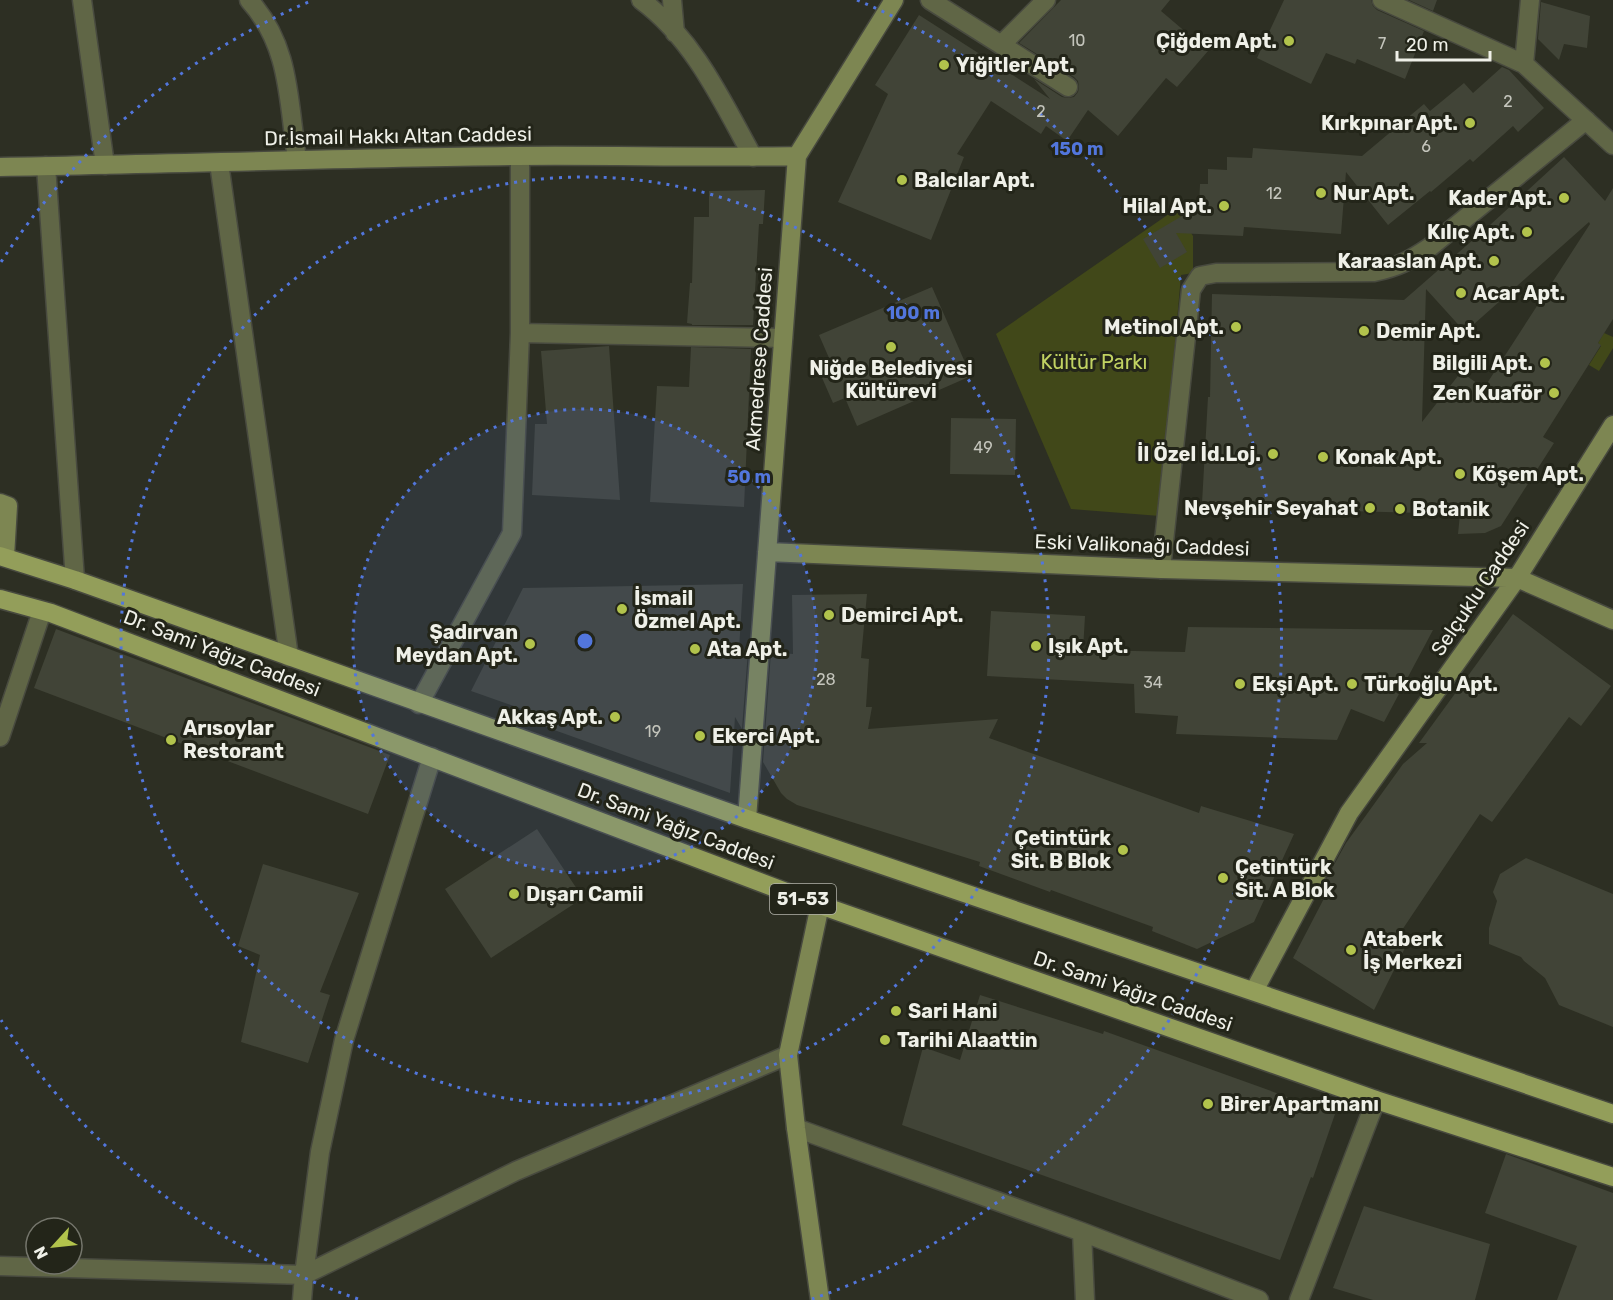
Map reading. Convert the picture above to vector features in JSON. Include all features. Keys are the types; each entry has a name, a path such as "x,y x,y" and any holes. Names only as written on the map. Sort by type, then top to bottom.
{"main road":[{"name":"Dr. Sami Yağız Caddesi","path":"2,556 747,819 1613,1114"},
{"name":"Dr. Sami Yağız Caddesi","path":"0,599 51,613 820,905 1376,1100 1613,1177"}],"street":[{"path":"82,0 105,165"},
{"path":"249,0 260,12 274,37 285,68 297,159"},
{"path":"641,0 675,33 706,73 753,157"},
{"path":"672,0 675,33"},
{"name":"Akmedrese Caddesi","path":"747,819 797,156 894,0"},
{"path":"930,0 1068,87"},
{"path":"1001,45 1046,0"},
{"path":"1382,0 1524,64 1613,144"},
{"path":"1524,64 1530,0"},
{"path":"1161,568 1191,290 1200,276 1216,273 1374,272 1410,261 1586,120"},
{"path":"419,704 512,533 520,333 520,156"},
{"name":"Dr.İsmail Hakkı Altan Caddesi","path":"0,167 219,163 297,159 797,156"},
{"path":"219,163 289,657"},
{"path":"46,166 75,580"},
{"path":"520,333 783,338"},
{"name":"Selçuklu Caddesi","path":"1254,991 1349,813 1517,578 1613,425"},
{"path":"0,503 8,506 2,556"},
{"name":"Eski Valikonağı Caddesi","path":"767,552 1161,568 1517,578"},
{"path":"1517,578 1613,620"},
{"path":"0,737 42,611"},
{"path":"302,1300 303,1275 320,1152 344,1040 432,756"},
{"path":"820,905 788,1055 820,1300"},
{"path":"0,1266 303,1275 516,1171 788,1055"},
{"path":"1299,1300 1376,1100"},
{"path":"796,1128 1082,1232 1259,1300"},
{"path":"1082,1232 1085,1300"}],"green space":[{"name":"Kültür Parkı","path":"1176,209 1193,236 1193,273 1181,275 1160,516 1071,509 996,334"},
{"path":"1604,333 1613,337 1613,348 1599,371 1589,365 1601,346 1598,343"}],"building":[{"path":"1061,0 1170,0 1161,11 1208,51 1177,87 1166,78 1118,136 1088,110 1067,141 1046,126 1041,134 991,101 957,154 964,157 931,240 838,202 888,94 875,85 919,15 1050,99 1034,79 1062,97 1068,98 1074,97 1078,92 1078,81 1019,43"},
{"path":"1284,0 1371,0 1377,10 1424,31 1405,79 1357,59 1355,64 1326,53 1311,84 1257,58"},
{"path":"1409,0 1437,0 1433,11"},
{"path":"1541,2 1590,16 1587,48 1564,44 1559,60 1538,39"},
{"path":"1502,67 1509,70 1544,108 1518,132 1513,126 1473,162 1470,159 1388,225 1346,172 1341,234 1244,227 1243,236 1176,233 1187,252 1160,268 1143,239 1199,206 1200,184 1208,184 1208,169 1227,170 1227,157 1252,158 1253,148 1362,156 1424,104 1430,111 1464,83 1473,93"},
{"path":"1564,157 1605,201 1613,188 1613,319 1598,343 1601,345 1543,437 1554,443 1501,526 1485,533 1458,534 1460,514 1347,511 1202,503 1208,397 1210,397 1212,294 1404,300","holes":["1589,222 1590,224 1484,388 1461,372 1422,422 1426,289 1465,332"]},
{"path":"765,190 763,224 759,224 753,325 692,325 687,323 690,283 692,283 694,217 709,217 709,191"},
{"name":"Niğde Belediyesi Kültürevi","path":"932,287 971,376 857,426 845,398 833,403 816,364 829,358 819,335"},
{"path":"609,346 620,500 532,495 535,424 547,424 541,351"},
{"path":"691,347 751,349 744,507 650,502 657,386 689,387"},
{"path":"951,418 1016,419 1015,475 950,474"},
{"path":"743,584 739,650 748,651 742,729 735,717 730,793 543,726 545,720 531,712 471,691 523,588"},
{"path":"867,594 861,658 869,659 866,707 872,707 868,729 998,719 989,738 1199,813 1201,806 1294,834 1254,922 1197,949 1152,931 1153,927 979,866 980,862 797,805 787,799 763,762 771,652 793,654 792,595"},
{"path":"991,611 1085,616 1083,650 1185,652 1188,627 1433,630 1384,722 1351,709 1337,740 1176,734 1178,716 1135,713 1134,684 987,676"},
{"path":"1513,614 1611,686 1581,726 1569,717 1492,822 1480,814 1398,936 1408,942 1374,1010 1293,958 1331,885 1325,881 1346,843 1403,764 1427,743 1419,743"},
{"path":"56,629 390,755 368,814 34,688"},
{"name":"Dışarı Camii","path":"537,829 583,898 491,958 445,889"},
{"path":"1526,858 1613,894 1613,1027 1559,1005 1545,978 1521,957 1489,944 1489,928 1497,901 1493,892 1500,874"},
{"path":"263,864 359,893 320,992 330,995 308,1063 241,1042 260,955 238,946"},
{"path":"980,995 1103,1034 1104,1031 1335,1114 1313,1178 1311,1177 1280,1260 902,1125 923,1047 960,1060"},
{"path":"1506,1154 1613,1193 1613,1300 1557,1300 1577,1246 1485,1213"},
{"path":"1364,1206 1490,1244 1475,1300 1373,1300 1333,1288"}],"place":[{"name":"Çiğdem Apt.","path":"1289,41"},
{"name":"Yiğitler Apt.","path":"944,65"},
{"name":"Kırkpınar Apt.","path":"1470,123"},
{"name":"Balcılar Apt.","path":"902,180"},
{"name":"Nur Apt.","path":"1321,193"},
{"name":"Kader Apt.","path":"1564,198"},
{"name":"Hilal Apt.","path":"1224,206"},
{"name":"Kılıç Apt.","path":"1527,232"},
{"name":"Karaaslan Apt.","path":"1494,261"},
{"name":"Acar Apt.","path":"1461,293"},
{"name":"Metinol Apt.","path":"1236,327"},
{"name":"Demir Apt.","path":"1364,331"},
{"name":"Niğde Belediyesi Kültürevi","path":"891,347"},
{"name":"Bilgili Apt.","path":"1545,363"},
{"name":"Zen Kuaför","path":"1554,393"},
{"name":"İl Özel İd.Loj.","path":"1273,454"},
{"name":"Konak Apt.","path":"1323,457"},
{"name":"Köşem Apt.","path":"1460,474"},
{"name":"Nevşehir Seyahat","path":"1370,508"},
{"name":"Botanik","path":"1400,509"},
{"name":"İsmail Özmel Apt.","path":"622,609"},
{"name":"Demirci Apt.","path":"829,615"},
{"name":"Şadırvan Meydan Apt.","path":"530,644"},
{"name":"Işık Apt.","path":"1036,646"},
{"name":"Ata Apt.","path":"695,649"},
{"name":"Ekşi Apt.","path":"1240,684"},
{"name":"Türkoğlu Apt.","path":"1352,684"},
{"name":"Akkaş Apt.","path":"615,717"},
{"name":"Ekerci Apt.","path":"700,736"},
{"name":"Arısoylar Restorant","path":"171,740"},
{"name":"Çetintürk Sit. B Blok","path":"1123,850"},
{"name":"Çetintürk Sit. A Blok","path":"1223,878"},
{"name":"Dışarı Camii","path":"514,894"},
{"name":"Ataberk İş Merkezi","path":"1351,950"},
{"name":"Sari Hani","path":"896,1011"},
{"name":"Tarihi Alaattin","path":"885,1040"},
{"name":"Birer Apartmanı","path":"1208,1104"}]}
